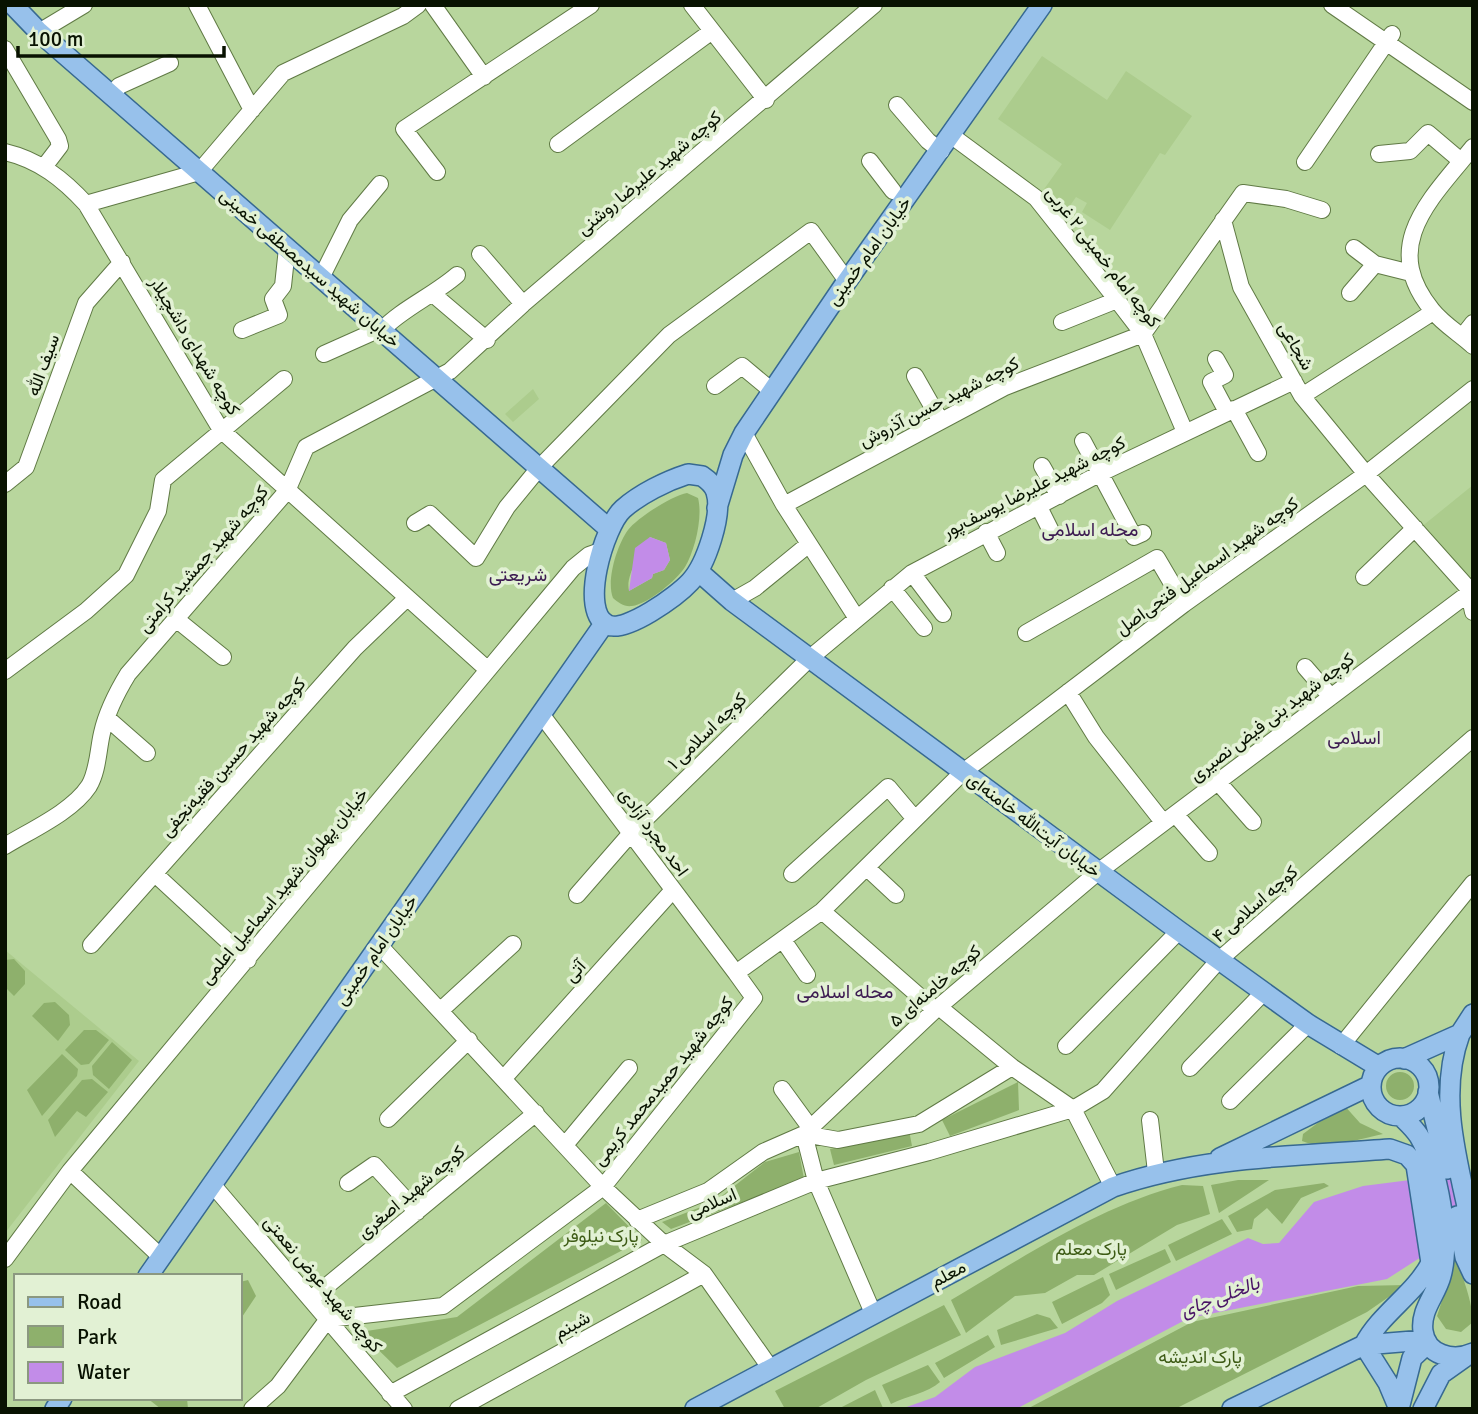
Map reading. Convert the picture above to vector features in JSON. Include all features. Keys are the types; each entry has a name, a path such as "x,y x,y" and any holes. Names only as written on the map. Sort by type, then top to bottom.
{"main road":[{"name":"خیابان شهید سیدمصطفی خمینی","path":"13,5 43,28 112,95 204,167 287,248 325,272 384,326 544,462 608,528"},
{"name":"خیابان امام خمینی","path":"698,571 708,551 717,508 733,455 744,433 843,275 1042,5"},
{"path":"698,571 673,596 625,626 604,624 594,606 608,528 622,510 670,480 688,474 702,476 710,481 716,491 717,508"},
{"name":"خیابان آیت‌الله خامنه‌ای","path":"698,571 732,601 1098,872 1341,1046 1375,1076"},
{"name":"خیابان امام خمینی","path":"149,1274 604,624"},
{"path":"1469,1355 1436,1353 1426,1342 1423,1320 1453,1244 1438,1161 1450,1114 1449,1078 1460,1034 1473,1014"},
{"path":"1404,1059 1460,1034"},
{"path":"1210,1163 1375,1076 1395,1058 1404,1059 1420,1066 1426,1074 1453,1244 1473,1274"},
{"path":"1375,1076 1376,1103 1383,1110 1401,1116 1438,1161"},
{"path":"1401,1116 1419,1109 1428,1092"},
{"path":"1210,1163 1390,1149 1438,1161"},
{"name":"معلم","path":"695,1409 1113,1187 1156,1172 1210,1163"},
{"path":"1364,1345 1380,1321 1453,1244"},
{"path":"1232,1409 1364,1345 1426,1342"},
{"path":"1399,1409 1412,1358 1426,1342"},
{"path":"1364,1345 1388,1383 1399,1409"},
{"path":"1423,1409 1441,1374 1469,1355"}],"street":[{"path":"43,28 84,5"},
{"path":"197,5 252,110"},
{"path":"86,204 204,167 283,73 400,11 418,5"},
{"path":"433,5 484,77"},
{"path":"438,172 404,129 591,5"},
{"path":"692,5 766,100"},
{"name":"کوچه شهید علیرضا روشنی","path":"443,374 487,340 523,304 766,100 874,5"},
{"path":"1332,5 1473,90"},
{"path":"1349,5 1473,102"},
{"path":"558,144 712,31"},
{"path":"1305,162 1389,38"},
{"path":"5,49 58,139 60,146 44,167"},
{"path":"112,95 120,86 170,63"},
{"name":"کوچه امام خمینی ۲ غربی","path":"897,105 928,141 944,137 1036,198 1143,334 1185,432"},
{"path":"1379,154 1410,151 1428,134 1461,161"},
{"path":"1473,147 1425,209 1411,234 1407,253 1411,273 1433,312 1467,341 1473,323"},
{"name":"کوچه شهدای داشچیلار","path":"5,152 44,167 68,184 86,204 221,430 488,670"},
{"path":"870,162 899,197"},
{"path":"325,272 350,220 380,184"},
{"path":"1143,334 1243,193 1286,199 1322,210"},
{"path":"1036,198 1065,219"},
{"name":"شجاعی","path":"1223,220 1241,286 1302,396 1468,590"},
{"path":"415,523 430,514 476,558 507,507 544,462 669,335 811,231 843,275"},
{"path":"242,330 278,317 273,299 283,286 287,248"},
{"path":"1354,248 1375,264 1411,273"},
{"path":"480,254 523,304"},
{"name":"سیف الله","path":"5,484 26,467 86,303 122,262"},
{"path":"1350,293 1375,264"},
{"path":"324,354 384,326 434,295 457,275"},
{"path":"434,295 487,340"},
{"path":"1062,322 1117,300"},
{"path":"1302,396 1433,312"},
{"name":"کوچه شهید حسن آذروش","path":"784,505 1005,387 1143,334"},
{"path":"1216,359 1225,375 1211,382 1258,453"},
{"path":"715,386 742,366 772,391"},
{"name":"کوچه شهید جمشید کرامتی","path":"5,846 68,805 87,789 93,779 107,718 128,674 287,491 306,447 443,374"},
{"path":"915,376 940,420"},
{"path":"5,670 86,611 126,575 158,511 163,480 284,379"},
{"name":"کوچه شهید علیرضا یوسف‌پور","path":"810,658 912,573 1099,474 1294,381"},
{"name":"کوچه شهید اسماعیل فتحی‌اصل","path":"963,772 1184,604 1366,474 1473,389"},
{"path":"744,433 784,505 856,617"},
{"path":"1083,441 1134,537 1143,533"},
{"path":"1042,467 1059,496"},
{"path":"1039,507 1052,533"},
{"path":"1364,577 1415,528"},
{"path":"986,532 997,553"},
{"path":"732,601 755,588 809,544"},
{"name":"خیابان پهلوان شهید اسماعیل اعلمی","path":"5,1259 70,1171 573,568 589,555 603,550"},
{"path":"1026,633 1157,558 1184,604"},
{"path":"912,573 943,614"},
{"path":"892,588 924,628"},
{"path":"1468,590 1473,612"},
{"name":"کوچه شهید بنی فیض نصیری","path":"1098,872 1468,590"},
{"name":"کوچه شهید حسین فقیه‌نجفی","path":"91,945 355,648 407,598"},
{"path":"176,619 223,657"},
{"name":"کوچه اسلامی ۱","path":"577,895 632,832 810,658"},
{"path":"1305,667 1331,697"},
{"path":"1068,692 1096,737 1169,818 1209,853"},
{"name":"احد مجرد آزادی","path":"541,714 736,973"},
{"path":"107,718 147,753"},
{"name":"کوچه اسلامی ۴","path":"1073,1109 1103,1091 1219,960 1473,738"},
{"name":"کوچه شهید حمیدمحمد کریمی","path":"603,1187 754,998 736,973 822,911 963,772"},
{"path":"1218,782 1253,822"},
{"path":"792,874 888,787 915,819"},
{"path":"867,868 896,895"},
{"name":"کوچه خامنه‌ای ۵","path":"806,1130 937,1008 1098,872"},
{"path":"155,874 248,960"},
{"path":"1341,1046 1473,883"},
{"name":"آتی","path":"504,1078 674,890"},
{"path":"822,911 937,1008 1012,1067 1073,1109 1113,1187"},
{"path":"1066,1046 1179,931"},
{"path":"783,940 807,975"},
{"path":"440,1010 513,944"},
{"name":"کوچه شهید حمیدمحمد کریمی","path":"379,945 603,1187 664,1244 704,1274 771,1369"},
{"path":"1190,1068 1264,992"},
{"path":"1230,1101 1308,1024"},
{"path":"388,1119 469,1040"},
{"path":"638,1220 708,1191 763,1152 806,1130 838,1140 919,1124 1012,1067"},
{"path":"565,1145 629,1068"},
{"path":"782,1089 806,1130 816,1181 873,1313"},
{"name":"اسلامی","path":"390,1394 664,1244 816,1181 929,1152 1073,1109"},
{"name":"کوچه شهید اصغری","path":"311,1300 536,1113"},
{"path":"1150,1121 1156,1172"},
{"path":"919,1124 929,1152"},
{"path":"348,1183 374,1164 417,1212"},
{"path":"70,1171 161,1257"},
{"name":"کوچه شهید عوض نعمتی","path":"212,1184 402,1408"},
{"path":"252,1409 278,1386 328,1319 443,1306 603,1187"},
{"name":"شبنم","path":"458,1409 704,1274"}],"shaded area":[{"path":"1042,56 1107,100 1126,71 1192,116 1165,155 1160,153 1110,230 1082,212 1087,203 1076,197 1067,210 1042,192 1062,164 998,119"},
{"path":"533,389 539,399 513,422 505,414"},
{"path":"1473,485 1473,578 1466,584 1420,528"},
{"path":"5,950 139,1061 5,1233"}],"green space":[{"path":"687,493 698,498 699,506 697,533 685,567 669,585 646,601 632,606 622,604 613,598 611,582 614,563 624,537 633,525 647,514","holes":["650,537 666,543 670,560 664,570 653,574 652,578 629,591 629,578"]},
{"path":"14,959 25,971 25,984 14,996 5,987 5,960"},
{"path":"55,1002 69,1015 70,1025 58,1041 32,1016 44,1003"},
{"path":"84,1030 96,1030 109,1040 89,1064 81,1065 65,1050"},
{"path":"112,1042 132,1060 109,1089 93,1075 92,1066"},
{"path":"62,1054 78,1069 77,1076 42,1116 27,1090"},
{"path":"1400,1072 1410,1076 1414,1086 1410,1096 1400,1100 1390,1096 1386,1086 1390,1076"},
{"path":"92,1079 108,1092 86,1117 77,1111 55,1137 48,1120 82,1080"},
{"path":"1018,1082 1019,1110 950,1136 942,1120"},
{"path":"1343,1104 1360,1123 1383,1134 1321,1145 1302,1141 1303,1134"},
{"path":"909,1130 912,1146 834,1165 830,1149"},
{"name":"پارک نیلوفر","path":"799,1152 804,1179 671,1229 662,1222 714,1202 765,1162"},
{"path":"1238,1180 1269,1180 1219,1213 1211,1185"},
{"path":"1324,1183 1329,1186 1301,1198 1282,1224 1267,1208 1254,1219 1252,1229 1237,1232 1228,1216 1275,1190"},
{"name":"پارک معلم","path":"1182,1185 1203,1186 1210,1214 1177,1225 1094,1275 1077,1275 1045,1293 1015,1296 966,1333 951,1300 1092,1219 1152,1194"},
{"name":"پارک نیلوفر","path":"606,1203 642,1240 397,1368 360,1332 457,1317"},
{"name":"پارک معلم","path":"1222,1219 1232,1234 1176,1261 1168,1245"},
{"name":"پارک معلم","path":"1165,1249 1171,1262 1116,1290 1109,1274"},
{"path":"1455,1249 1473,1322 1461,1332 1446,1329 1437,1316"},
{"name":"پارک معلم","path":"1103,1277 1110,1295 1102,1303 1062,1324 1052,1302"},
{"path":"248,1280 256,1296 242,1317 242,1282"},
{"name":"پارک اندیشه","path":"1406,1285 1367,1312 1175,1409 1027,1409 1192,1322 1358,1286"},
{"path":"944,1305 961,1335 866,1380 815,1409 785,1409 775,1391"},
{"path":"1037,1314 1050,1318 1058,1328 1001,1345 997,1330"},
{"path":"988,1335 995,1347 944,1378 935,1363"},
{"path":"928,1365 940,1382 891,1404 882,1385"},
{"path":"875,1390 883,1408 838,1409"},
{"path":"150,1400 187,1400 188,1409 161,1409"}],"water":[{"path":"650,537 666,543 670,560 664,570 653,574 652,578 629,591 635,548"},
{"name":"بالخلی چای","path":"1473,1172 1473,1235 1429,1252 1387,1279 1189,1318 1016,1409 901,1409 935,1397 975,1367 1065,1333 1117,1301 1248,1238 1263,1244 1279,1243 1314,1202 1363,1186"}],"district":[{"name":"محله اسلامی","path":"1090,530"},
{"name":"شریعتی","path":"518,575"},
{"name":"اسلامی","path":"1354,738"},
{"name":"محله اسلامی","path":"845,992"}]}
